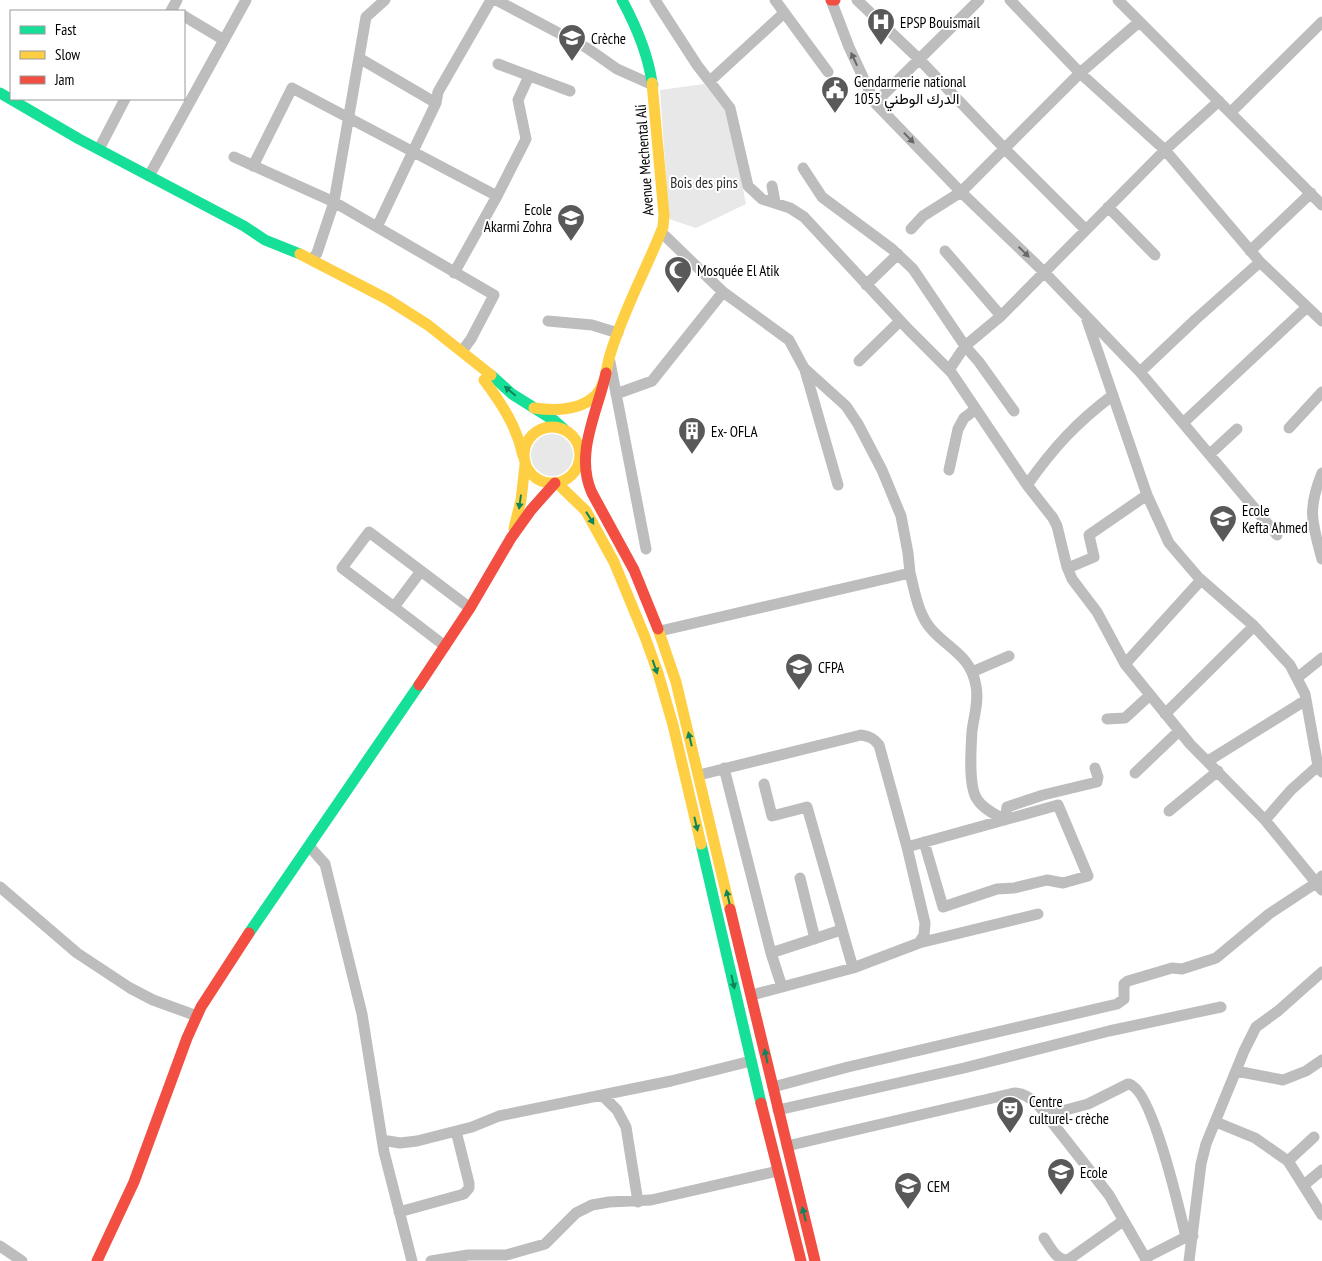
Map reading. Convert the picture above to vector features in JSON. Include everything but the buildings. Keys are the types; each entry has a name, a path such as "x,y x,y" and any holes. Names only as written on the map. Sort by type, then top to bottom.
{"main road":[{"name":"Avenue Mechental Ali","path":"606,373 609,357 618,333 661,232 664,215 653,86 643,45 633,20 622,0"},
{"path":"12,100 99,149 244,226 265,240 286,247 387,299 463,352 512,394 533,408 550,423 564,429 576,440 586,479 593,496 638,579 660,631 676,682 815,1261"},
{"path":"463,352 502,403 520,439 524,461 534,478 541,482 556,483 564,481 576,470 606,373"},
{"path":"533,408 548,410 568,408 586,402 596,395 602,386 606,373"},
{"path":"511,538 518,518 524,448 527,440 568,408"},
{"path":"586,479 585,455 588,434"},
{"path":"97,1261 134,1182 197,1016 228,964 470,608 511,538 556,483"},
{"path":"556,483 582,507 601,536 633,604 658,673 673,725 801,1261"}],"street":[{"path":"149,176 246,0"},
{"path":"312,260 317,253 334,202 366,17 385,0"},
{"path":"377,227 436,103 438,92 491,0"},
{"path":"496,0 587,48 617,69 653,86"},
{"path":"655,0 695,61 731,110 748,186 762,199 790,208 804,217 900,321 949,370 1027,484 1053,518 1072,579 1097,612 1124,664 1190,744 1265,820 1320,883 1269,914 1216,958 1182,970 1172,968 1128,981 1124,984 1124,999 1117,1004 848,1067 773,1087"},
{"path":"775,0 828,72"},
{"path":"831,0 849,47 875,103 961,192 1044,272 1140,372 1276,535"},
{"path":"857,0 919,59 1085,229"},
{"path":"875,103 978,0"},
{"path":"1010,0 1080,73 1165,150 1260,262 1322,322"},
{"path":"1118,0 1322,205"},
{"path":"710,81 784,13"},
{"path":"185,17 224,40"},
{"path":"911,229 923,216 961,192 1080,73 1139,22"},
{"path":"1230,112 1322,22"},
{"path":"359,58 436,103"},
{"path":"498,64 570,91"},
{"path":"454,273 526,139 518,100 529,76"},
{"path":"253,166 292,88 497,196"},
{"path":"99,149 124,100"},
{"path":"949,370 965,346 1001,316 1165,150 1220,102"},
{"path":"234,157 334,202 494,295 463,352"},
{"path":"803,168 822,198 898,254 912,269 965,346 1014,410"},
{"path":"772,186 775,202"},
{"path":"1250,251 1311,193"},
{"path":"1108,207 1155,255"},
{"path":"661,232 723,292 789,340 805,370 838,485"},
{"path":"945,251 1001,316"},
{"path":"866,285 898,254"},
{"path":"1140,372 1260,262"},
{"path":"616,394 652,381 723,292"},
{"path":"1183,422 1307,307"},
{"path":"1086,316 1147,495 1169,543 1201,580 1254,626 1290,665 1305,694 1320,769 1291,790 1265,820"},
{"path":"548,320 592,325 618,333"},
{"path":"859,361 900,321"},
{"path":"609,357 646,549"},
{"path":"805,370 846,406 858,424 882,470 901,516 910,573 917,603 925,621 932,630 965,659 972,672 976,684 977,698 972,732 972,785 976,799 1004,820"},
{"path":"1289,428 1322,392"},
{"path":"1027,484 1051,451 1080,421 1112,395"},
{"path":"949,470 958,429 964,418 976,408"},
{"path":"1210,454 1237,429"},
{"path":"1322,473 1312,502 1312,518 1322,559"},
{"path":"1068,568 1094,556 1089,535 1147,495"},
{"path":"444,646 342,568 369,532 470,608"},
{"path":"394,607 421,571"},
{"path":"660,631 910,573"},
{"path":"1124,664 1201,580"},
{"path":"1165,714 1254,626"},
{"path":"972,672 1009,656"},
{"path":"1297,678 1322,658"},
{"path":"1107,719 1125,718 1150,695"},
{"path":"1208,761 1306,700"},
{"path":"1136,773 1179,731"},
{"path":"699,775 862,735 875,740 879,745 907,847 925,929 919,943"},
{"path":"724,768 771,953 782,987"},
{"path":"1004,820 1007,807 1043,795 1097,782 1098,777 1095,768"},
{"path":"1169,811 1218,771"},
{"path":"764,784 772,816 807,807 853,968"},
{"path":"907,847 924,842 1058,805 1088,876 1063,884 1047,880 1014,888 997,889 943,907 924,842"},
{"path":"309,846 325,864 362,1014 382,1140 412,1261"},
{"path":"800,878 815,939"},
{"path":"0,887 77,953 130,988 153,1000 197,1016"},
{"path":"752,995 853,968 919,943 1038,914"},
{"path":"771,953 841,930"},
{"path":"1189,1261 1190,1237 1201,1164 1206,1144 1256,1027 1278,1011 1322,972"},
{"path":"778,1110 964,1068 1108,1030 1221,1007"},
{"path":"1236,1071 1283,1080 1306,1071 1322,1060"},
{"path":"382,1140 408,1143 472,1127 498,1116 603,1096 752,1061"},
{"path":"1046,1115 1088,1104 1124,1085 1134,1086 1147,1107 1168,1162 1190,1237"},
{"path":"787,1146 1014,1093 1027,1095 1046,1115 1109,1194 1146,1259 1190,1237"},
{"path":"603,1096 617,1110 626,1127 638,1202"},
{"path":"1216,1122 1255,1138 1288,1161 1322,1215"},
{"path":"400,1212 467,1192 469,1183 456,1131"},
{"path":"1288,1161 1314,1137"},
{"path":"1304,1185 1322,1170"},
{"path":"431,1261 468,1255 497,1256 545,1244 576,1213 592,1205 609,1202 651,1200 778,1171"},
{"path":"1044,1238 1058,1257 1062,1260 1068,1260 1123,1221"},
{"path":"0,1246 22,1261"}],"green space":[{"name":"Bois des pins","path":"704,84 728,114 746,204 696,228 669,219 660,90"},
{"path":"548,434 556,434 567,440 573,455 567,470 556,476 548,476 537,470 531,459 531,451 537,440"}],"traffic: fast":[{"path":"622,0 641,40 648,61 652,83"},
{"path":"0,93 10,99"},
{"path":"12,100 79,139 244,226 265,240 300,254"},
{"path":"491,375 512,394 555,421 564,429"},
{"path":"249,933 419,685"},
{"path":"701,844 761,1103"}],"traffic: slow":[{"path":"534,408 567,409 575,407 590,400 599,391 604,381 621,322 663,227 664,215 652,83"},
{"path":"300,254 387,299 428,325 491,375"},
{"path":"484,380 508,416 517,435 523,456"},
{"path":"546,427 558,427 568,431 576,439 580,455 576,471 568,479 558,483 546,483 536,479 528,471 524,461 524,449 528,439 536,431 546,427"},
{"path":"514,528 521,500 525,465"},
{"path":"557,483 586,511 614,562 645,637 673,725 701,844"},
{"path":"658,629 676,682 730,909"}],"traffic: jam":[{"path":"606,373 586,448 587,478 592,493 634,570 658,629"},
{"path":"419,685 470,608 511,538 531,510 555,483"},
{"path":"730,909 815,1261"},
{"path":"97,1261 134,1182 187,1038 201,1007 249,933"},
{"path":"761,1103 801,1261"}],"place":[{"name":"EPSP Bouismail","path":"881,46"},
{"name":"Crèche","path":"572,62"},
{"name":"Gendarmerie national 1055 الدرك الوطني","path":"835,114"},
{"name":"Ecole Akarmi Zohra","path":"571,242"},
{"name":"Mosquée El Atik","path":"678,294"},
{"name":"Ex- OFLA","path":"692,455"},
{"name":"Ecole Kefta Ahmed","path":"1223,543"},
{"name":"CFPA","path":"799,691"},
{"name":"Centre culturel- crèche","path":"1010,1134"},
{"name":"Ecole","path":"1061,1196"},
{"name":"CEM","path":"908,1210"}]}
